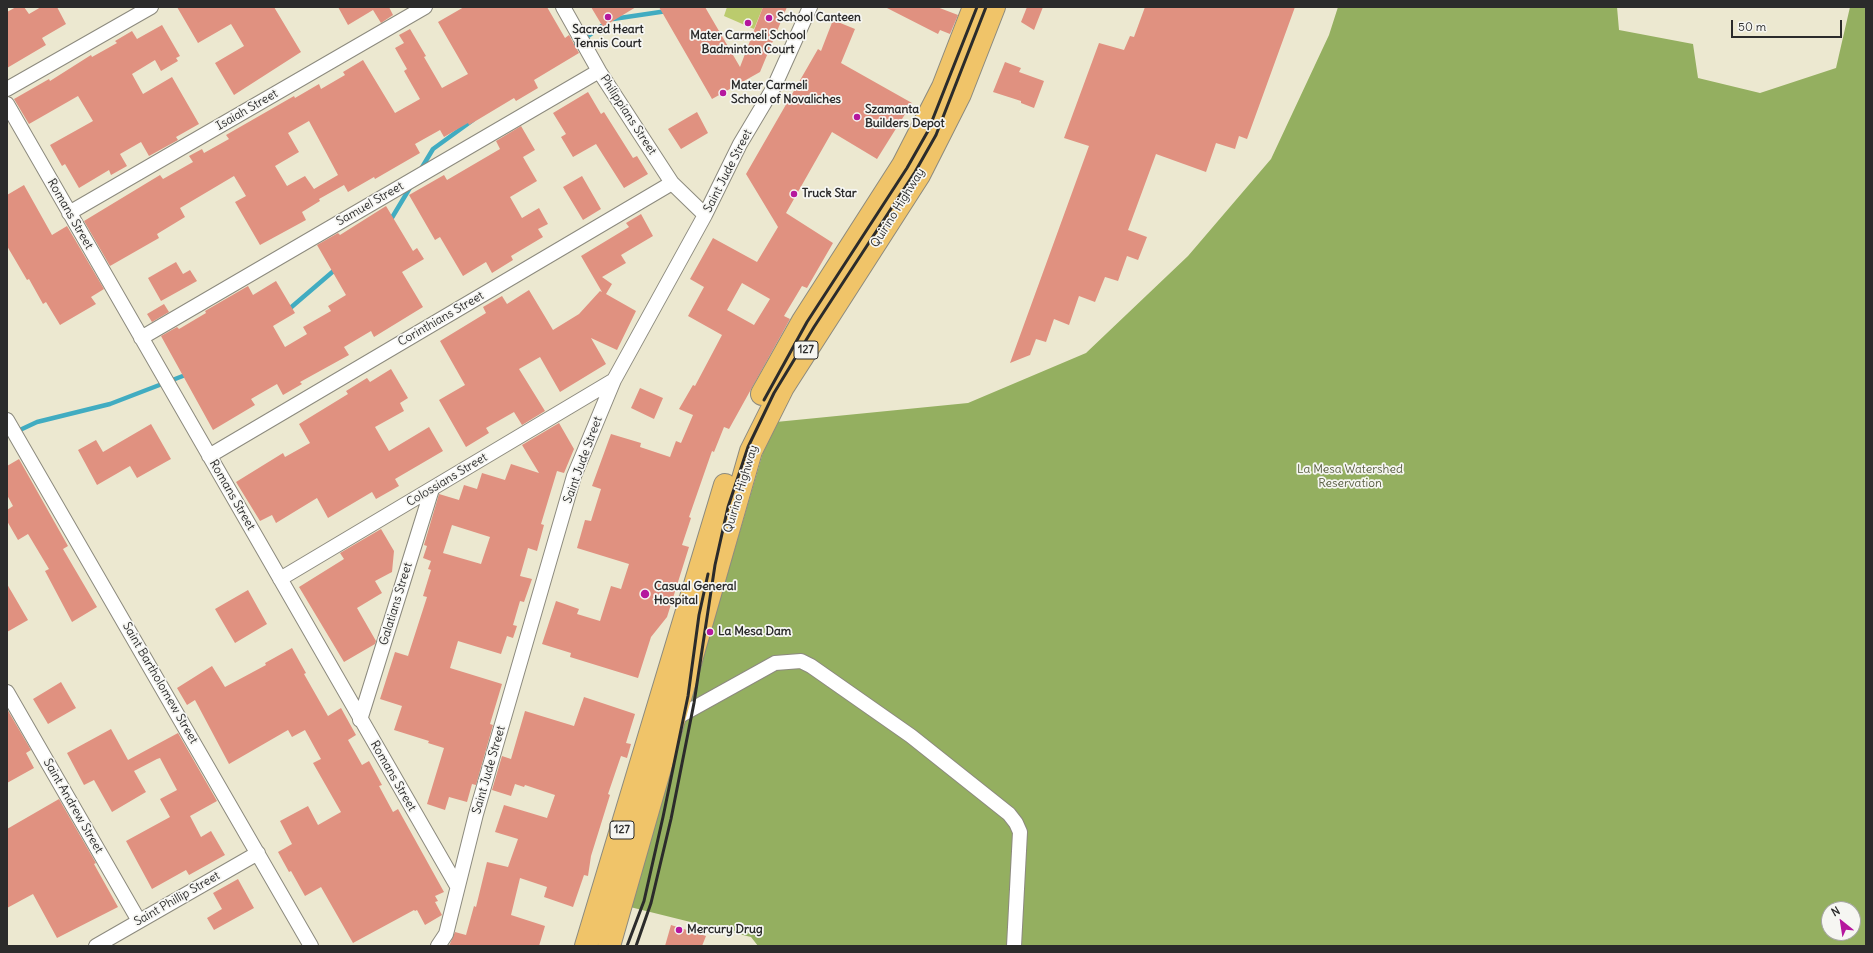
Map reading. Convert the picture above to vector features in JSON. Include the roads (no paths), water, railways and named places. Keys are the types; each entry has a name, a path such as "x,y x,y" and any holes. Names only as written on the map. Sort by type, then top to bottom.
{"main road":[{"name":"Quirino Highway","path":"610,946 666,716 737,447 767,385 803,321 903,165 943,87 974,7"},
{"name":"Quirino Highway","path":"586,946 666,716 751,451 783,387 919,175 960,94 994,7"}],"street":[{"path":"7,89 151,7"},
{"name":"Isaiah Street","path":"69,213 425,7"},
{"name":"Philippians Street","path":"563,7 599,71 672,183 705,215"},
{"name":"Saint Jude Street","path":"438,946 446,934 457,886 574,476 614,380 705,215 740,144 774,86 810,7"},
{"name":"Samuel Street","path":"141,338 599,71"},
{"name":"Romans Street","path":"7,104 360,720 457,886"},
{"name":"Corinthians Street","path":"209,456 672,183"},
{"name":"Colossians Street","path":"280,579 614,380"},
{"name":"Saint Bartholomew Street","path":"7,420 311,946"},
{"name":"Galatians Street","path":"360,720 432,489"},
{"path":"666,716 775,663 801,661 811,666 911,736 1010,814 1020,832 1014,946"},
{"name":"Saint Andrew Street","path":"7,692 139,921"},
{"name":"Saint Phillip Street","path":"96,946 258,853"}],"waterway":[{"path":"613,19 667,11"},
{"path":"571,49 607,22"},
{"path":"421,169 433,149 473,120"},
{"path":"390,221 411,186"},
{"path":"288,310 337,268"},
{"path":"7,436 37,422 110,404 188,374"}],"railway":[{"path":"764,400 807,322 907,168 928,131 977,7"},
{"path":"636,946 651,903 671,819 694,703 715,565 728,507 748,447 774,393 814,327 915,172 936,135 986,7"},
{"path":"627,946 644,901 663,817 688,696 699,615 708,574"}],"place":[{"name":"Sacred Heart Tennis Court","path":"608,17"},
{"name":"School Canteen","path":"769,18"},
{"name":"Mater Carmeli School Badminton Court","path":"748,23"},
{"name":"Mater Carmeli School of Novaliches","path":"723,93"},
{"name":"Szamanta Builders Depot","path":"857,117"},
{"name":"Truck Star","path":"794,194"},
{"name":"Casual General Hospital","path":"645,594"},
{"name":"La Mesa Dam","path":"710,632"},
{"name":"Mercury Drug","path":"679,930"}],"park label":[{"name":"La Mesa Watershed Reservation","path":"1350,477"}]}
